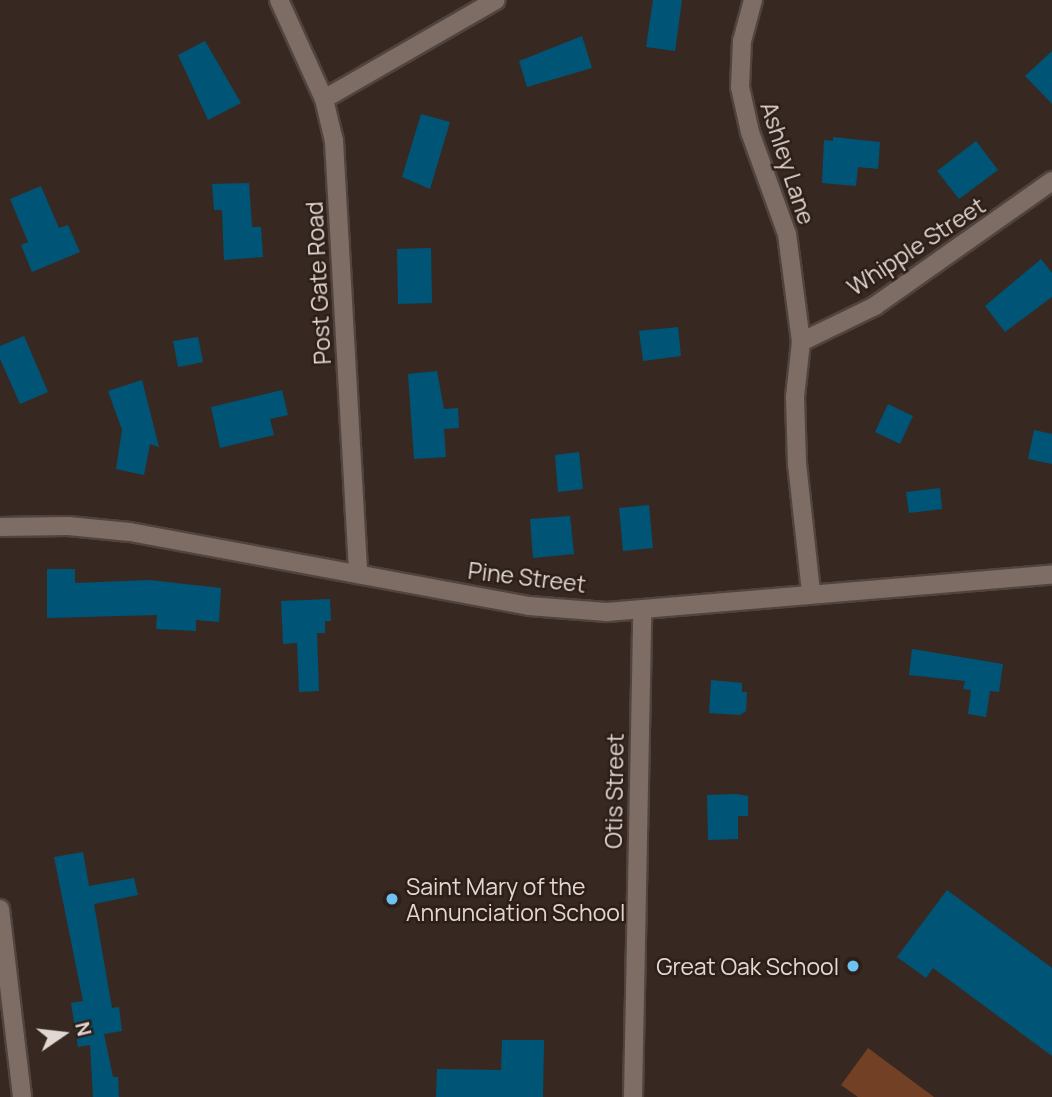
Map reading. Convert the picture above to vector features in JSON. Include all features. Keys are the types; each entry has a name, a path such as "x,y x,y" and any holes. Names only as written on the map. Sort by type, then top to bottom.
{"street":[{"name":"Post Gate Road","path":"279,0 324,99 334,141 358,574"},
{"path":"324,99 496,0"},
{"name":"Ashley Lane","path":"753,0 742,41 740,86 750,132 787,234 801,342"},
{"name":"Whipple Street","path":"801,342 875,306 1052,181"},
{"path":"801,342 795,397 797,464 811,592"},
{"name":"Pine Street","path":"0,527 68,526 131,532 529,606 642,612 811,592 1052,576"},
{"name":"Otis Street","path":"633,1097 642,612"},
{"path":"0,909 22,1097"}],"shaded area":[{"path":"868,1048 934,1097 858,1097 841,1085"}],"building":[{"path":"653,0 682,0 675,51 646,47"},
{"path":"582,36 592,68 527,87 519,61"},
{"path":"205,41 241,103 208,120 178,55"},
{"path":"1052,51 1052,104 1025,76"},
{"path":"421,114 450,122 430,189 402,177"},
{"path":"833,137 880,142 878,169 858,167 856,186 822,183 824,140 833,141"},
{"path":"976,141 998,170 959,199 937,171"},
{"path":"249,183 252,227 261,227 263,257 224,260 222,210 214,210 212,184"},
{"path":"41,186 59,228 68,225 80,252 32,272 21,245 28,242 10,199"},
{"path":"431,248 432,303 398,304 397,249"},
{"path":"1041,259 1052,273 1052,297 1005,332 985,306"},
{"path":"678,327 681,356 643,361 639,331"},
{"path":"24,336 48,392 20,404 0,359 0,346"},
{"path":"198,337 203,362 178,367 173,341"},
{"path":"437,371 444,409 458,408 459,428 444,429 446,457 414,459 408,374"},
{"path":"142,380 159,447 150,444 144,475 116,469 122,430 108,391"},
{"path":"282,390 288,415 270,419 274,435 220,448 211,407"},
{"path":"888,404 913,416 900,444 875,432"},
{"path":"1034,430 1052,434 1052,464 1028,459"},
{"path":"579,452 583,489 558,492 555,455"},
{"path":"940,488 942,509 909,513 906,492"},
{"path":"649,505 653,548 623,551 619,508"},
{"path":"570,516 574,554 533,558 530,519"},
{"path":"47,569 75,569 75,583 149,580 221,588 219,622 196,620 196,631 156,629 157,615 47,618"},
{"path":"330,599 331,621 325,621 325,633 317,633 319,691 299,692 297,643 283,644 281,601"},
{"path":"912,649 1003,664 999,692 990,691 986,717 968,714 971,690 963,689 965,681 909,675"},
{"path":"711,680 742,683 742,692 747,692 746,711 740,715 709,713"},
{"path":"707,795 748,796 748,816 738,816 738,839 708,840"},
{"path":"83,852 89,886 134,878 138,895 94,904 112,1008 119,1007 122,1031 104,1034 113,1077 118,1077 119,1097 93,1097 90,1045 78,1047 71,1003 83,1001 54,857"},
{"path":"947,890 1052,968 1052,1056 933,968 926,978 897,957"},
{"path":"502,1040 544,1040 543,1097 436,1097 437,1069 501,1070"}],"place":[{"name":"Saint Mary of the Annunciation School","path":"392,899"},
{"name":"Great Oak School","path":"853,966"}]}
